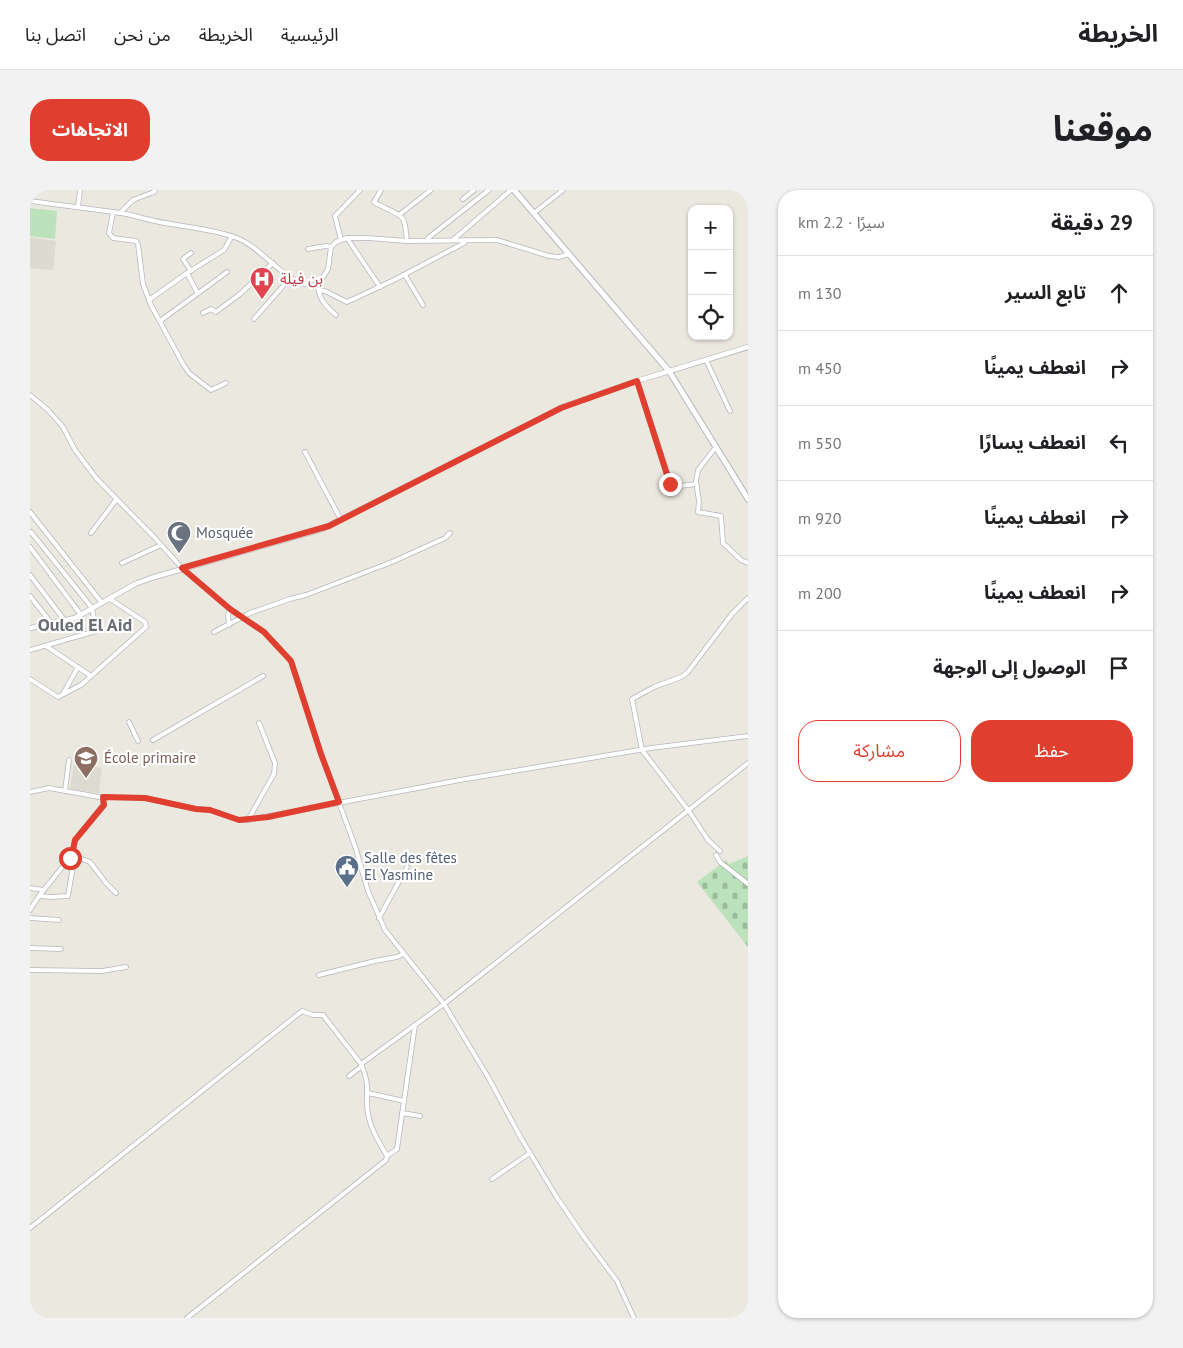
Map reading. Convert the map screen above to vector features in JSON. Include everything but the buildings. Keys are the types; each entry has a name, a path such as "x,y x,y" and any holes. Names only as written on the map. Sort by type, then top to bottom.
{"main road":[{"path":"513,190 670,371 748,499"}],"street":[{"path":"78,207 80,190"},
{"path":"120,213 133,200 155,190"},
{"path":"341,240 335,216 360,190"},
{"path":"381,190 374,202 383,209 398,214 404,222 407,240"},
{"path":"463,199 474,190"},
{"path":"427,241 489,190"},
{"path":"453,240 513,190"},
{"path":"534,213 563,190"},
{"path":"398,214 428,191"},
{"path":"30,201 120,213 232,236 248,242 291,278 325,290 348,302 405,275 464,243 466,240"},
{"path":"113,213 110,236 138,244 143,284 149,300 189,373 211,390 226,383"},
{"path":"149,300 224,250 232,236"},
{"path":"347,238 380,287"},
{"path":"308,249 331,247 347,238 368,238 427,241 504,241 549,256 559,257 569,254"},
{"path":"331,247 328,270 318,288 324,305 336,315"},
{"path":"191,253 183,259 197,292"},
{"path":"204,313 211,309 216,312 240,294 272,263"},
{"path":"160,321 197,292 227,272"},
{"path":"405,275 423,305"},
{"path":"254,319 291,278"},
{"path":"30,628 65,621 81,615 144,580 316,531 561,408 637,381 748,347"},
{"path":"706,360 730,411"},
{"path":"637,381 672,487 696,484"},
{"path":"30,394 63,427 75,450 116,500 182,568 230,609 264,632 291,661 321,754 355,846 368,891 385,930 444,1004 488,1077 530,1153 572,1221 618,1281 634,1318"},
{"path":"716,447 698,470 696,484 699,501 698,512 721,516 724,543 741,560 748,563"},
{"path":"305,452 341,520"},
{"path":"91,533 116,500"},
{"path":"30,512 102,603"},
{"path":"30,650 96,631 92,608 31,532"},
{"path":"214,632 250,613 290,599 306,596 392,562 445,538 450,533"},
{"path":"122,563 161,546"},
{"path":"30,547 81,615"},
{"path":"30,575 65,621"},
{"path":"30,596 52,624"},
{"path":"748,598 732,614 687,673 642,692 632,699 642,750 689,811 718,853 720,862 748,884"},
{"path":"30,680 58,697 81,685 146,627 145,622 110,599"},
{"path":"229,625 228,615 230,609"},
{"path":"46,646 92,676"},
{"path":"63,694 78,667"},
{"path":"153,740 263,676"},
{"path":"129,722 138,741"},
{"path":"248,820 274,774 275,763 259,723"},
{"path":"30,792 49,788 103,797 145,798 196,809 210,810 239,820 248,820 460,780 642,750 748,736"},
{"path":"65,791 69,760"},
{"path":"348,1076 444,1004 748,763"},
{"path":"39,896 68,896 72,872 71,856 75,840 104,805 103,797"},
{"path":"30,910 71,856"},
{"path":"71,856 90,862 116,893"},
{"path":"379,918 388,905 407,867"},
{"path":"30,888 44,890"},
{"path":"30,918 59,920"},
{"path":"30,948 61,949"},
{"path":"319,976 403,954"},
{"path":"30,970 102,972 126,967"},
{"path":"30,1228 302,1011 313,1015 323,1015 362,1065 368,1082 368,1112 371,1128 387,1156"},
{"path":"187,1318 386,1160 387,1156 397,1149 415,1025"},
{"path":"368,1093 404,1101"},
{"path":"402,1113 420,1116"},
{"path":"492,1179 530,1153"}],"shaded area":[{"path":"30,237 56,241 53,270 30,268"},
{"name":"École primaire","path":"74,764 102,768 99,793 70,789"}],"green space":[{"path":"30,208 57,211 55,239 30,236"},
{"path":"748,856 748,947 697,882 726,860 729,864"}],"place":[{"name":"بن فيلة","path":"262,300"},
{"name":"Mosquée","path":"179,554"},
{"name":"École primaire","path":"86,779"},
{"name":"Salle des fêtes El Yasmine","path":"347,888"}],"district":[{"name":"Ouled El Aid","path":"85,625"}],"route":[{"path":"70,858 75,840 104,805 103,797 145,798 196,809 210,810 239,820 302,811 339,802 321,754 291,661 264,632 230,609 182,568 329,526 561,408 637,381 670,484"}]}
